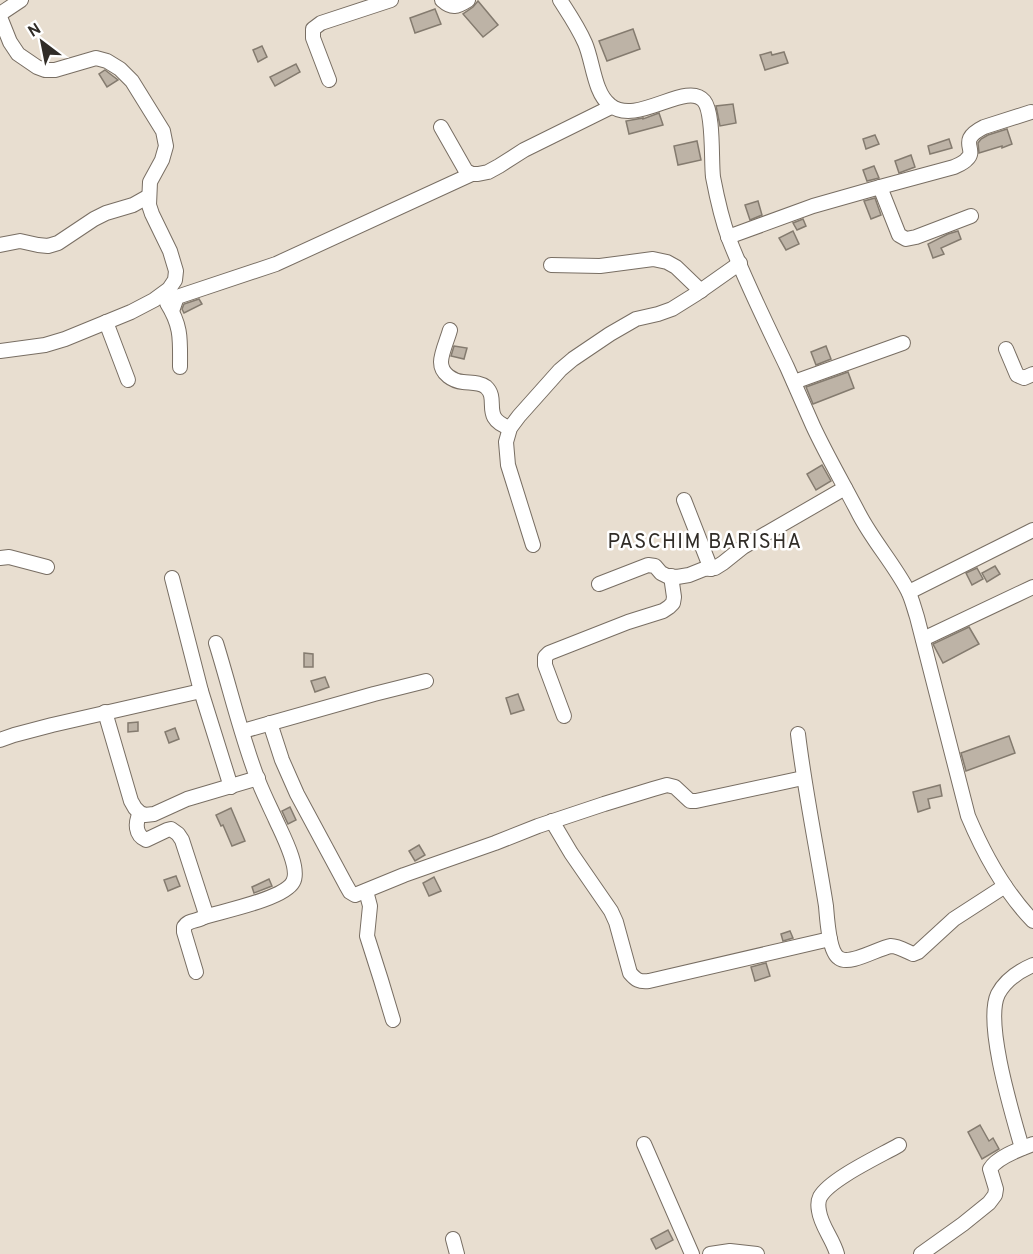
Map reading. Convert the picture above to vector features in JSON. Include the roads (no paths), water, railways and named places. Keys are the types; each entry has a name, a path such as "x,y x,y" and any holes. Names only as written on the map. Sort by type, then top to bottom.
{"street":[{"path":"0,351 45,345 138,308 169,289 176,271 170,251 149,205 150,182 162,160 166,146 158,121 132,81 108,61 96,58 55,70 45,70 18,54 10,42 0,15 21,0"},
{"path":"329,80 313,38 313,30 316,26 392,0"},
{"path":"442,0 455,7 468,0"},
{"path":"560,0 586,45 603,99 611,107 631,112 687,96 696,96 703,100 710,122 714,179 729,237 813,425 864,523 909,592 968,816 977,839 1005,886 1033,921"},
{"path":"172,311 177,297 276,264 472,174 488,172 524,150 611,107"},
{"path":"729,237 813,206 954,167 969,159 971,134 984,127 1031,112"},
{"path":"441,127 466,171 472,174"},
{"path":"880,187 899,235 906,239 970,216"},
{"path":"0,245 20,241 48,246 58,243 94,219 133,205 150,196"},
{"path":"551,265 600,266 653,259 676,267 701,291"},
{"path":"533,545 508,465 506,442 510,428 560,370 582,353 627,324 672,309 740,263"},
{"path":"161,295 172,311 178,326 180,367"},
{"path":"106,322 128,380"},
{"path":"450,330 441,362 444,370 454,380 486,387 495,419 510,428"},
{"path":"794,382 903,343"},
{"path":"1006,349 1017,375 1024,378 1033,374"},
{"path":"599,584 648,564 661,573 682,577 720,566 743,547 845,488"},
{"path":"684,500 711,569"},
{"path":"909,592 1033,530"},
{"path":"0,558 9,557 47,567"},
{"path":"564,716 545,664 546,655 628,622 663,611 673,603 671,576"},
{"path":"172,578 201,691 231,787"},
{"path":"923,639 1033,587"},
{"path":"196,972 184,932 184,927 188,922 262,900 284,890 292,884 296,875 258,778 216,643"},
{"path":"243,731 426,681"},
{"path":"0,740 105,712 201,691"},
{"path":"105,712 131,801 140,813 154,814 174,804 258,778"},
{"path":"270,723 282,760 297,794 350,892 355,895 552,821 667,785 675,786 690,801 696,801 803,778"},
{"path":"798,734 803,778 821,873 830,939 836,956 844,960 855,958 889,946 898,947 913,954 923,948 954,918 1005,886"},
{"path":"140,813 136,823 143,839 146,840 171,829 182,840 206,909 204,917"},
{"path":"552,821 611,911 630,973 640,982 830,939"},
{"path":"366,891 370,906 367,936 393,1020"},
{"path":"921,1254 989,1203 996,1189 990,1169 992,1165 1028,1146 1008,1097 995,1034 994,1010 998,996 1008,981 1033,965"},
{"path":"644,1144 692,1254"},
{"path":"837,1254 819,1214 820,1198 840,1179 899,1145"},
{"path":"453,1239 457,1254"},
{"path":"710,1254 729,1252 757,1254"}],"district":[{"name":"PASCHIM BARISHA","path":"705,541"}]}
